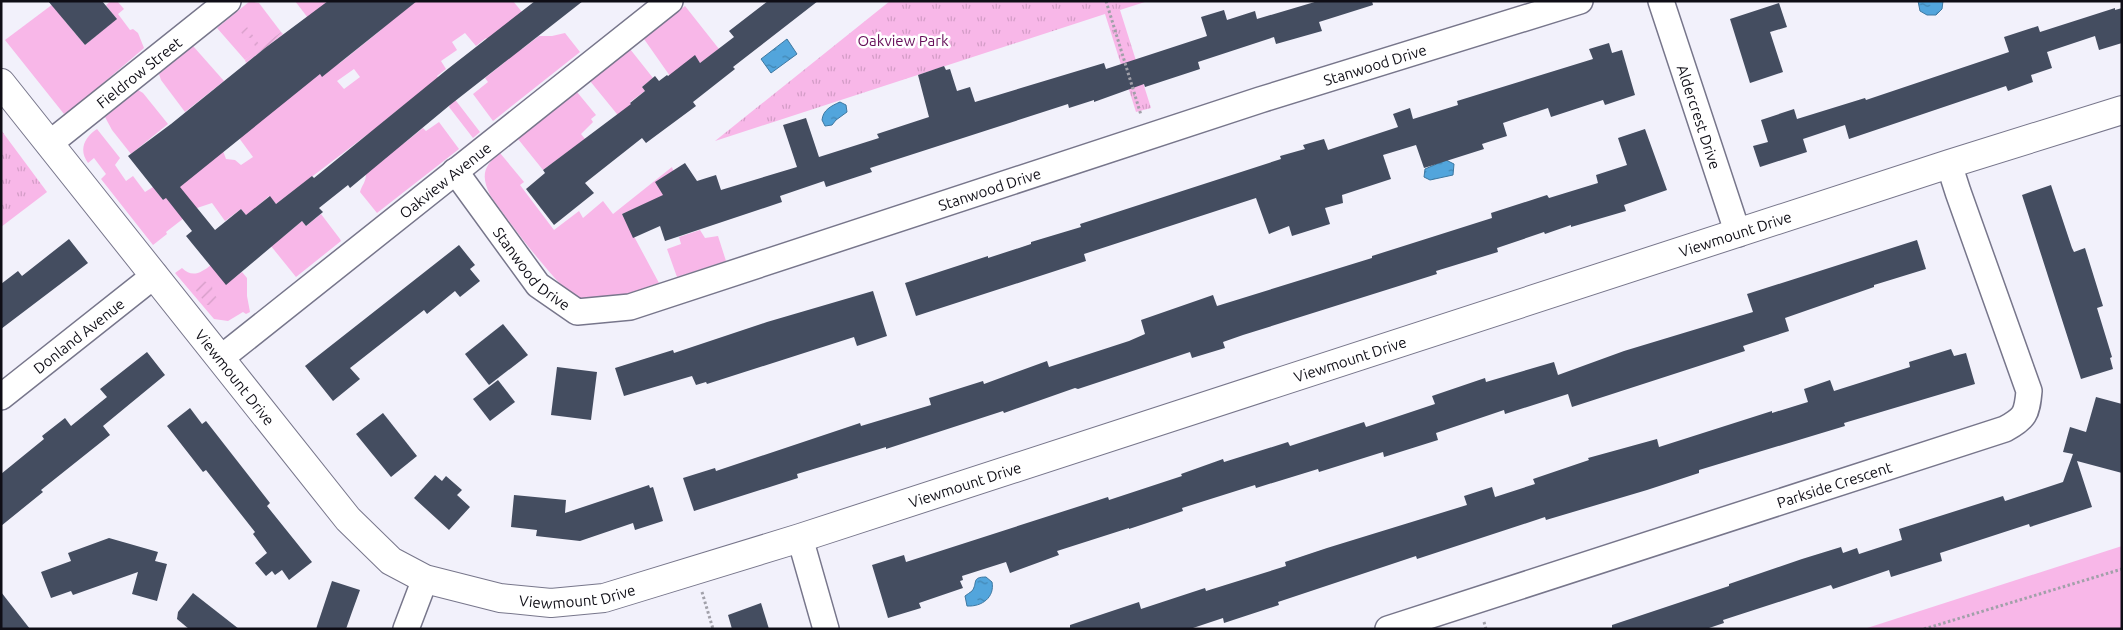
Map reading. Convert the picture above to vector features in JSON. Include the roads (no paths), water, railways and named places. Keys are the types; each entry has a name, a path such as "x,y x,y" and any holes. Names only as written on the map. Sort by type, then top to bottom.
{"street":[{"name":"Fieldrow Street","path":"49,144 228,1"},
{"name":"Oakview Avenue","path":"221,358 455,170 670,1"},
{"name":"Stanwood Drive","path":"455,170 538,285 577,312 630,307 1270,97 1580,1"},
{"name":"Aldercrest Drive","path":"1661,1 1738,234"},
{"name":"Viewmount Drive","path":"1,83 155,274 348,519 392,561 425,578 500,598 551,603 604,598 800,538 1949,164 2122,110"},
{"name":"Parkside Crescent","path":"1388,629 1987,435 2018,422 2027,411 2029,391 1949,164"},
{"name":"Donland Avenue","path":"1,397 155,274"},
{"path":"800,538 826,629"},
{"path":"406,629 425,578"}],"water":[{"path":"1918,1 1943,1 1942,9 1936,15 1927,15 1920,11"},
{"path":"787,39 797,54 771,73 761,59"},
{"path":"840,102 846,105 847,112 832,125 825,126 822,120 824,114"},
{"path":"1446,160 1454,164 1453,175 1430,180 1424,177 1425,169"},
{"path":"986,577 992,582 989,596 978,605 967,606 965,596 972,591 978,578"}],"park label":[{"name":"Oakview Park","path":"903,40"}]}
